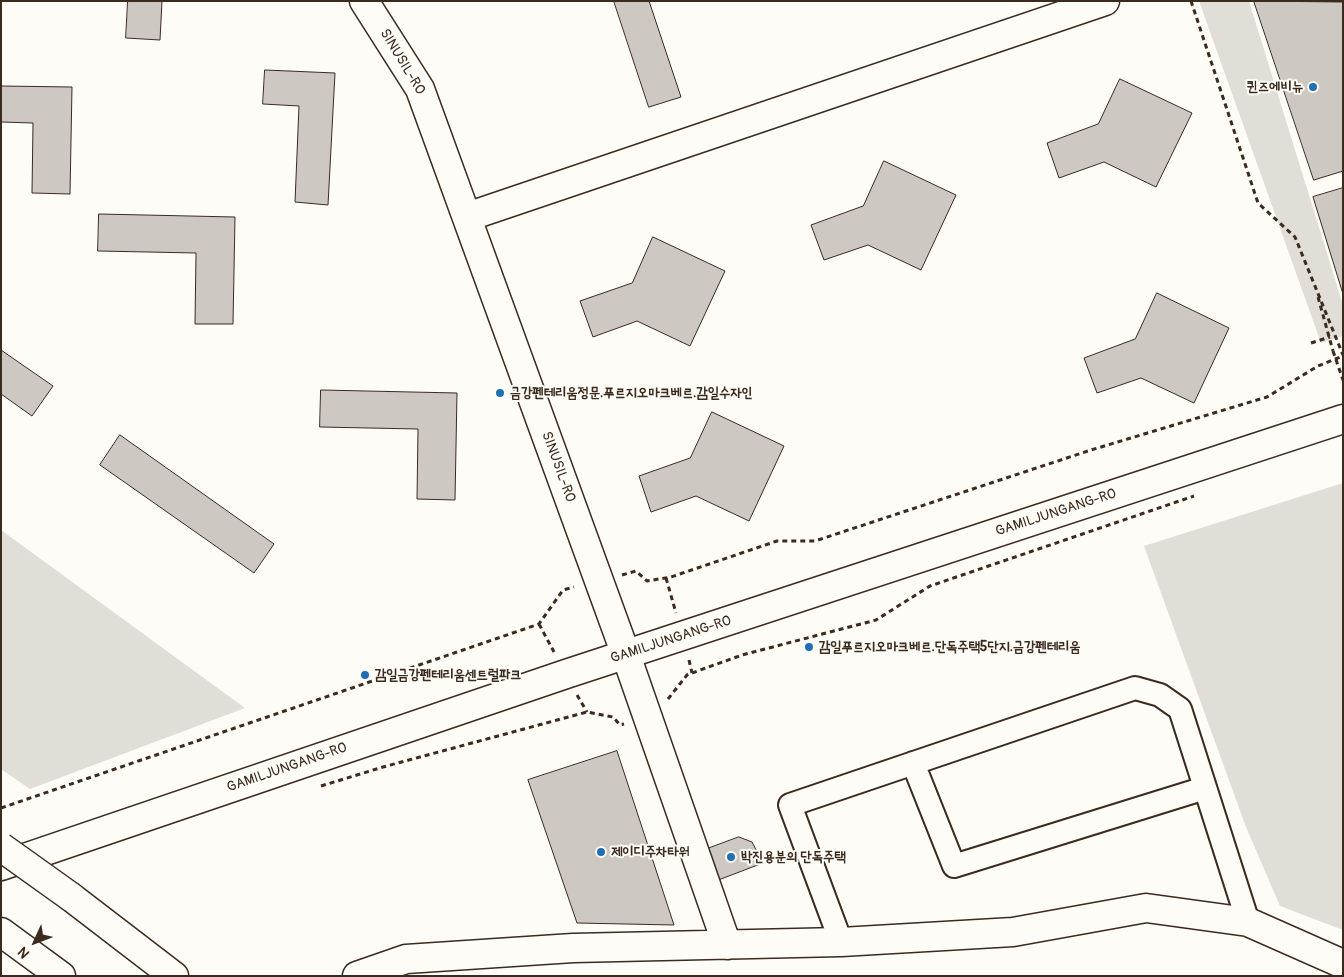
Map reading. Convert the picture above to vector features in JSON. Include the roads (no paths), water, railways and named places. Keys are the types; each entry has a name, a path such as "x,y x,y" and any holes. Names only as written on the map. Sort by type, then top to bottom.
{"main road":[{"name":"SINUSIL-RO","path":"364,1 420,89 626,655 727,945"},
{"path":"467,216 1105,1"},
{"name":"GAMILJUNGANG-RO","path":"1,866 626,655 1343,418"},
{"path":"1,847 71,897 174,976"},
{"path":"357,976 406,959 573,948 841,942 1013,932 1146,908 1248,922 1343,964"},
{"path":"1,932 61,976"}],"street":[{"path":"841,942 790,805 1135,688 1160,695 1180,708 1248,922"},
{"path":"913,763 954,866 1205,788"}],"place":[{"name":"퀸즈에비뉴","path":"1313,87"},
{"name":"금강펜테리움정문.푸르지오마크베르.감일수자인","path":"500,393"},
{"name":"감일푸르지오마크베르.단독주택5단지.금강펜테리움","path":"809,647"},
{"name":"감일금강펜테리움센트럴파크","path":"365,675"},
{"name":"제이디주차타워","path":"601,852"},
{"name":"박진용분의 단독주택","path":"731,857"}]}
